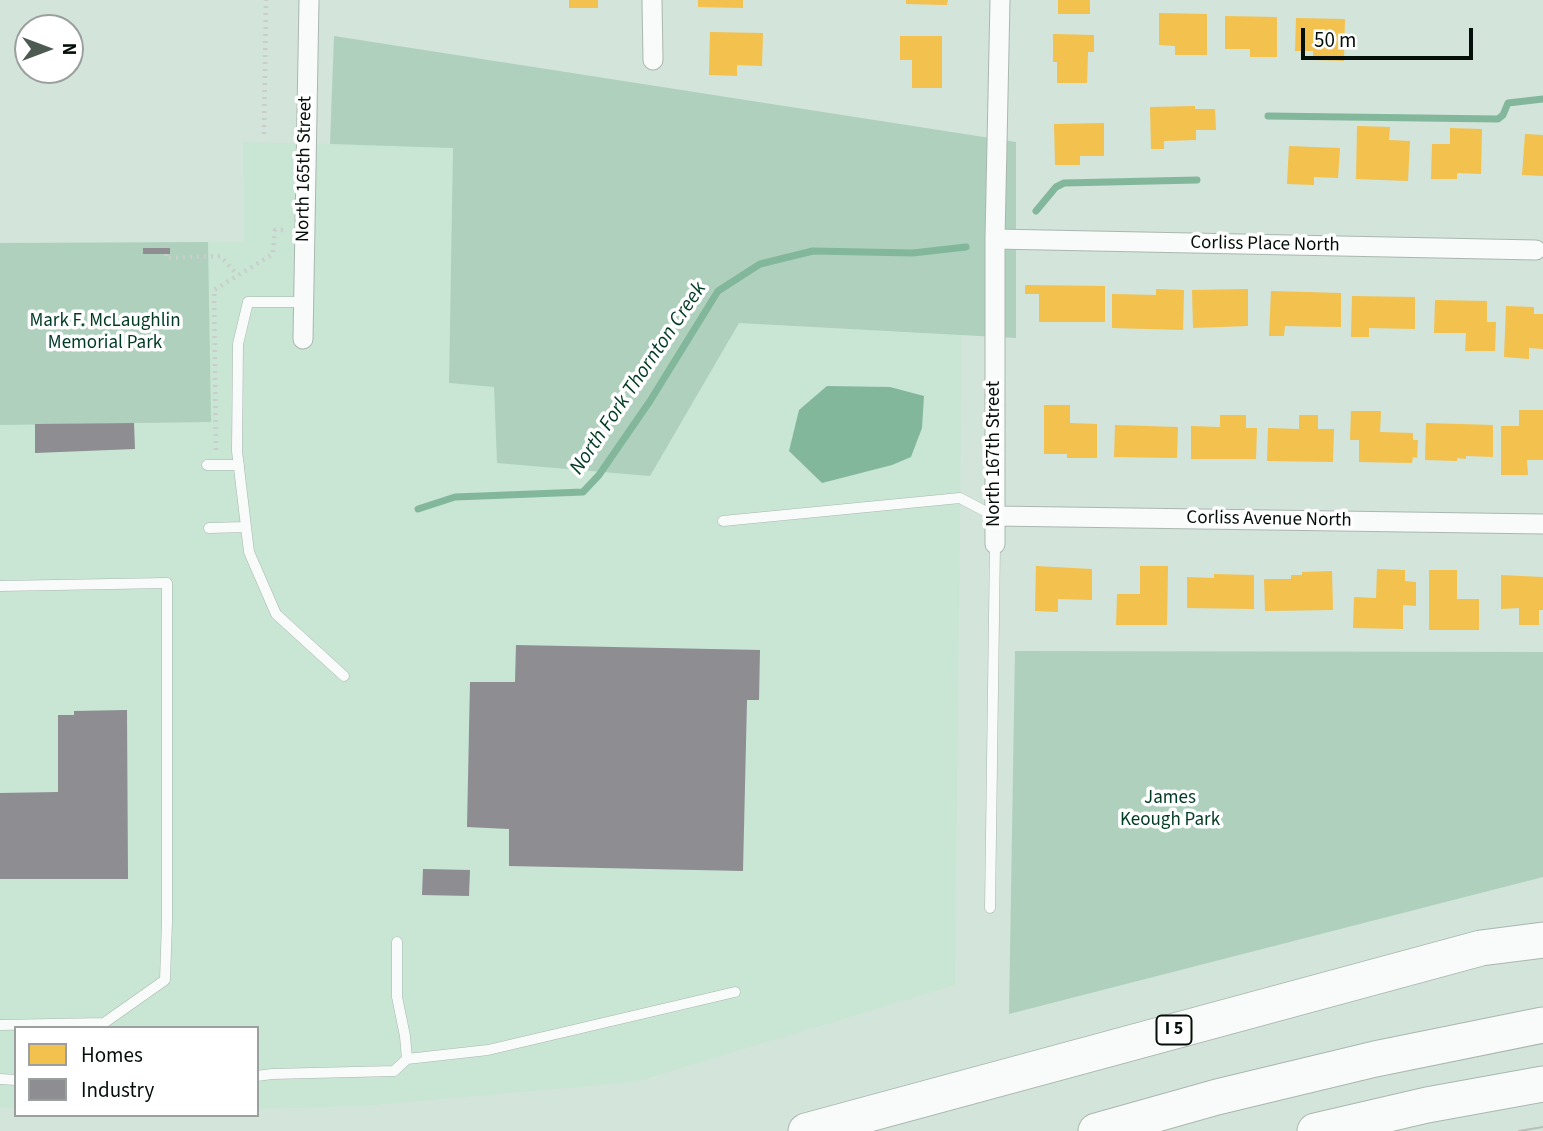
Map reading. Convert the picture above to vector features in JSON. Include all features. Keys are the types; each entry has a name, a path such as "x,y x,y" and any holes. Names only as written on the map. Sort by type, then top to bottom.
{"highway":[{"name":"I 5","path":"806,1131 1481,948 1543,940"},
{"path":"1096,1131 1217,1097 1362,1062 1543,1025"},
{"path":"1315,1131 1427,1105 1543,1084"}],"street":[{"name":"North 165th Street","path":"303,339 309,0"},
{"path":"652,0 653,60"},
{"name":"North 167th Street","path":"995,544 995,239 1000,0"},
{"name":"Corliss Place North","path":"995,239 1536,250"},
{"name":"Corliss Avenue North","path":"995,516 1543,524"}],"lane":[{"path":"303,302 248,303 237,344 237,451 249,552 276,614 344,676"},
{"path":"207,466 239,466"},
{"path":"723,521 960,499 995,516"},
{"path":"209,528 246,527"},
{"name":"North 167th Street","path":"990,908 995,544"},
{"path":"0,586 167,583 165,980 104,1023 0,1025"},
{"path":"397,942 397,997 407,1059"},
{"path":"259,1076 394,1071 407,1059 488,1050 735,992"}],"path":[{"path":"264,134 266,0"},
{"path":"166,254 166,258 220,256 237,275"}],"shaded area":[{"path":"243,142 453,147 449,383 494,387 497,463 650,475 739,323 962,335 955,985 635,1082 364,1106 259,1109 259,1026 14,1026 14,1108 0,1107 0,243 244,242"},
{"path":"827,386 890,387 924,396 922,428 911,457 892,465 822,483 789,451 799,410"}],"green space":[{"path":"334,36 1016,142 1016,338 739,323 650,476 497,463 494,387 449,383 453,148 330,144"},
{"name":"Mark F. McLaughlin Memorial Park","path":"208,242 211,422 0,425 0,243"},
{"name":"James Keough Park","path":"1015,651 1543,652 1543,877 1009,1014"}],"building: Homes":[{"path":"569,0 598,0 598,8 569,8"},
{"path":"698,0 743,0 743,8 698,7"},
{"path":"906,0 948,0 947,5 906,4"},
{"path":"1058,0 1090,0 1090,14 1058,14"},
{"path":"1159,13 1207,14 1207,55 1175,55 1175,46 1159,45"},
{"path":"1225,16 1277,17 1277,57 1250,57 1250,49 1225,49"},
{"path":"1296,18 1345,19 1344,61 1313,60 1313,51 1295,51"},
{"path":"710,32 763,33 762,66 737,65 737,76 709,75"},
{"path":"1053,34 1094,35 1094,52 1088,52 1087,83 1057,83 1057,62 1053,62"},
{"path":"900,36 942,36 942,88 912,88 912,60 900,60"},
{"path":"1195,106 1195,109 1215,109 1216,130 1196,130 1196,140 1164,141 1164,149 1151,149 1150,107"},
{"path":"1104,123 1104,156 1080,156 1080,165 1055,165 1054,124"},
{"path":"1357,126 1390,127 1389,140 1410,141 1408,181 1356,179"},
{"path":"1450,128 1482,129 1481,174 1457,173 1457,179 1431,179 1432,144 1450,144"},
{"path":"1525,134 1543,135 1543,176 1522,175"},
{"path":"1289,146 1340,148 1338,178 1314,177 1314,185 1287,184"},
{"path":"1025,285 1105,286 1105,322 1039,322 1039,294 1025,294"},
{"path":"1156,289 1184,290 1183,330 1112,328 1112,294 1156,295"},
{"path":"1248,289 1248,326 1193,328 1192,290"},
{"path":"1271,291 1341,293 1341,327 1285,326 1284,336 1269,336"},
{"path":"1352,296 1415,297 1415,329 1369,328 1369,337 1351,337"},
{"path":"1435,300 1487,301 1487,322 1496,322 1495,351 1465,351 1466,333 1434,333"},
{"path":"1506,306 1534,307 1534,314 1543,314 1543,349 1529,348 1529,359 1504,357"},
{"path":"1044,405 1070,405 1070,423 1097,424 1097,458 1067,458 1067,454 1044,454"},
{"path":"1519,410 1543,410 1543,460 1527,460 1528,475 1501,475 1501,426 1519,426"},
{"path":"1351,411 1381,411 1380,432 1413,433 1413,440 1418,440 1417,458 1413,457 1412,463 1359,462 1359,440 1350,440"},
{"path":"1220,415 1246,415 1246,428 1257,428 1256,459 1191,459 1191,426 1220,427"},
{"path":"1299,415 1318,415 1318,429 1334,429 1333,462 1267,461 1268,428 1299,429"},
{"path":"1426,423 1493,425 1493,457 1466,456 1466,459 1457,458 1457,461 1425,460"},
{"path":"1115,425 1178,427 1177,458 1114,457"},
{"path":"1036,566 1092,569 1092,600 1058,599 1058,612 1035,611"},
{"path":"1140,566 1168,566 1167,625 1116,625 1117,594 1140,594"},
{"path":"1377,569 1405,570 1405,581 1416,582 1416,606 1403,605 1403,629 1353,628 1354,597 1376,598"},
{"path":"1429,570 1457,570 1457,599 1479,599 1479,630 1429,630"},
{"path":"1332,571 1333,610 1265,611 1264,579 1291,579 1291,575 1302,575 1302,572"},
{"path":"1214,574 1254,575 1254,609 1187,608 1187,577 1214,578"},
{"path":"1501,575 1543,577 1543,610 1539,610 1539,625 1519,625 1519,608 1501,609"}],"building: Industry":[{"path":"143,248 170,248 170,254 143,254"},
{"path":"134,423 135,449 35,453 35,424"},
{"path":"516,645 760,650 759,700 747,700 743,871 509,866 509,829 467,827 470,682 515,682"},
{"path":"127,710 128,879 0,879 0,793 58,792 58,715 74,715 74,711"},
{"path":"423,869 470,870 469,896 422,895"}],"waterway":[{"path":"1268,116 1498,119 1503,115 1508,103 1543,99"},
{"name":"North Fork Thornton Creek","path":"1036,211 1056,187 1064,183 1197,180"},
{"name":"North Fork Thornton Creek","path":"418,509 455,497 583,492 599,475 650,401 718,291 760,264 813,251 913,253 966,247"}],"tram line":[{"path":"1519,1131 1543,1127"}]}
